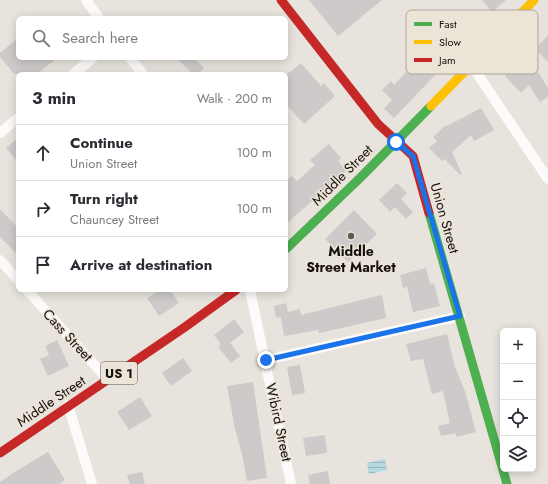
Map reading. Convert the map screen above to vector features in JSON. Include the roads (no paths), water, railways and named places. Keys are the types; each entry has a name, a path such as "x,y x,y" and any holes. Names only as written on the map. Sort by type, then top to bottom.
{"main road":[{"name":"Union Street","path":"281,0 378,124 413,156 507,484"},
{"name":"Middle Street","path":"524,10 534,0"},
{"name":"Middle Street","path":"288,247 396,142 460,74"},
{"name":"Middle Street","path":"0,453 68,405 108,380 233,292"}],"street":[{"path":"86,0 98,16"},
{"path":"75,72 90,60"},
{"path":"132,60 141,72"},
{"path":"477,74 548,179"},
{"path":"0,133 16,120"},
{"path":"0,260 16,278"},
{"name":"Cass Street","path":"29,292 108,380"},
{"name":"Wibird Street","path":"250,292 291,484"},
{"path":"266,360 460,316"},
{"path":"68,405 92,484"}],"water":[{"path":"385,459 387,470 369,474 367,463"}],"place":[{"name":"Middle Street Market","path":"351,236"}]}
